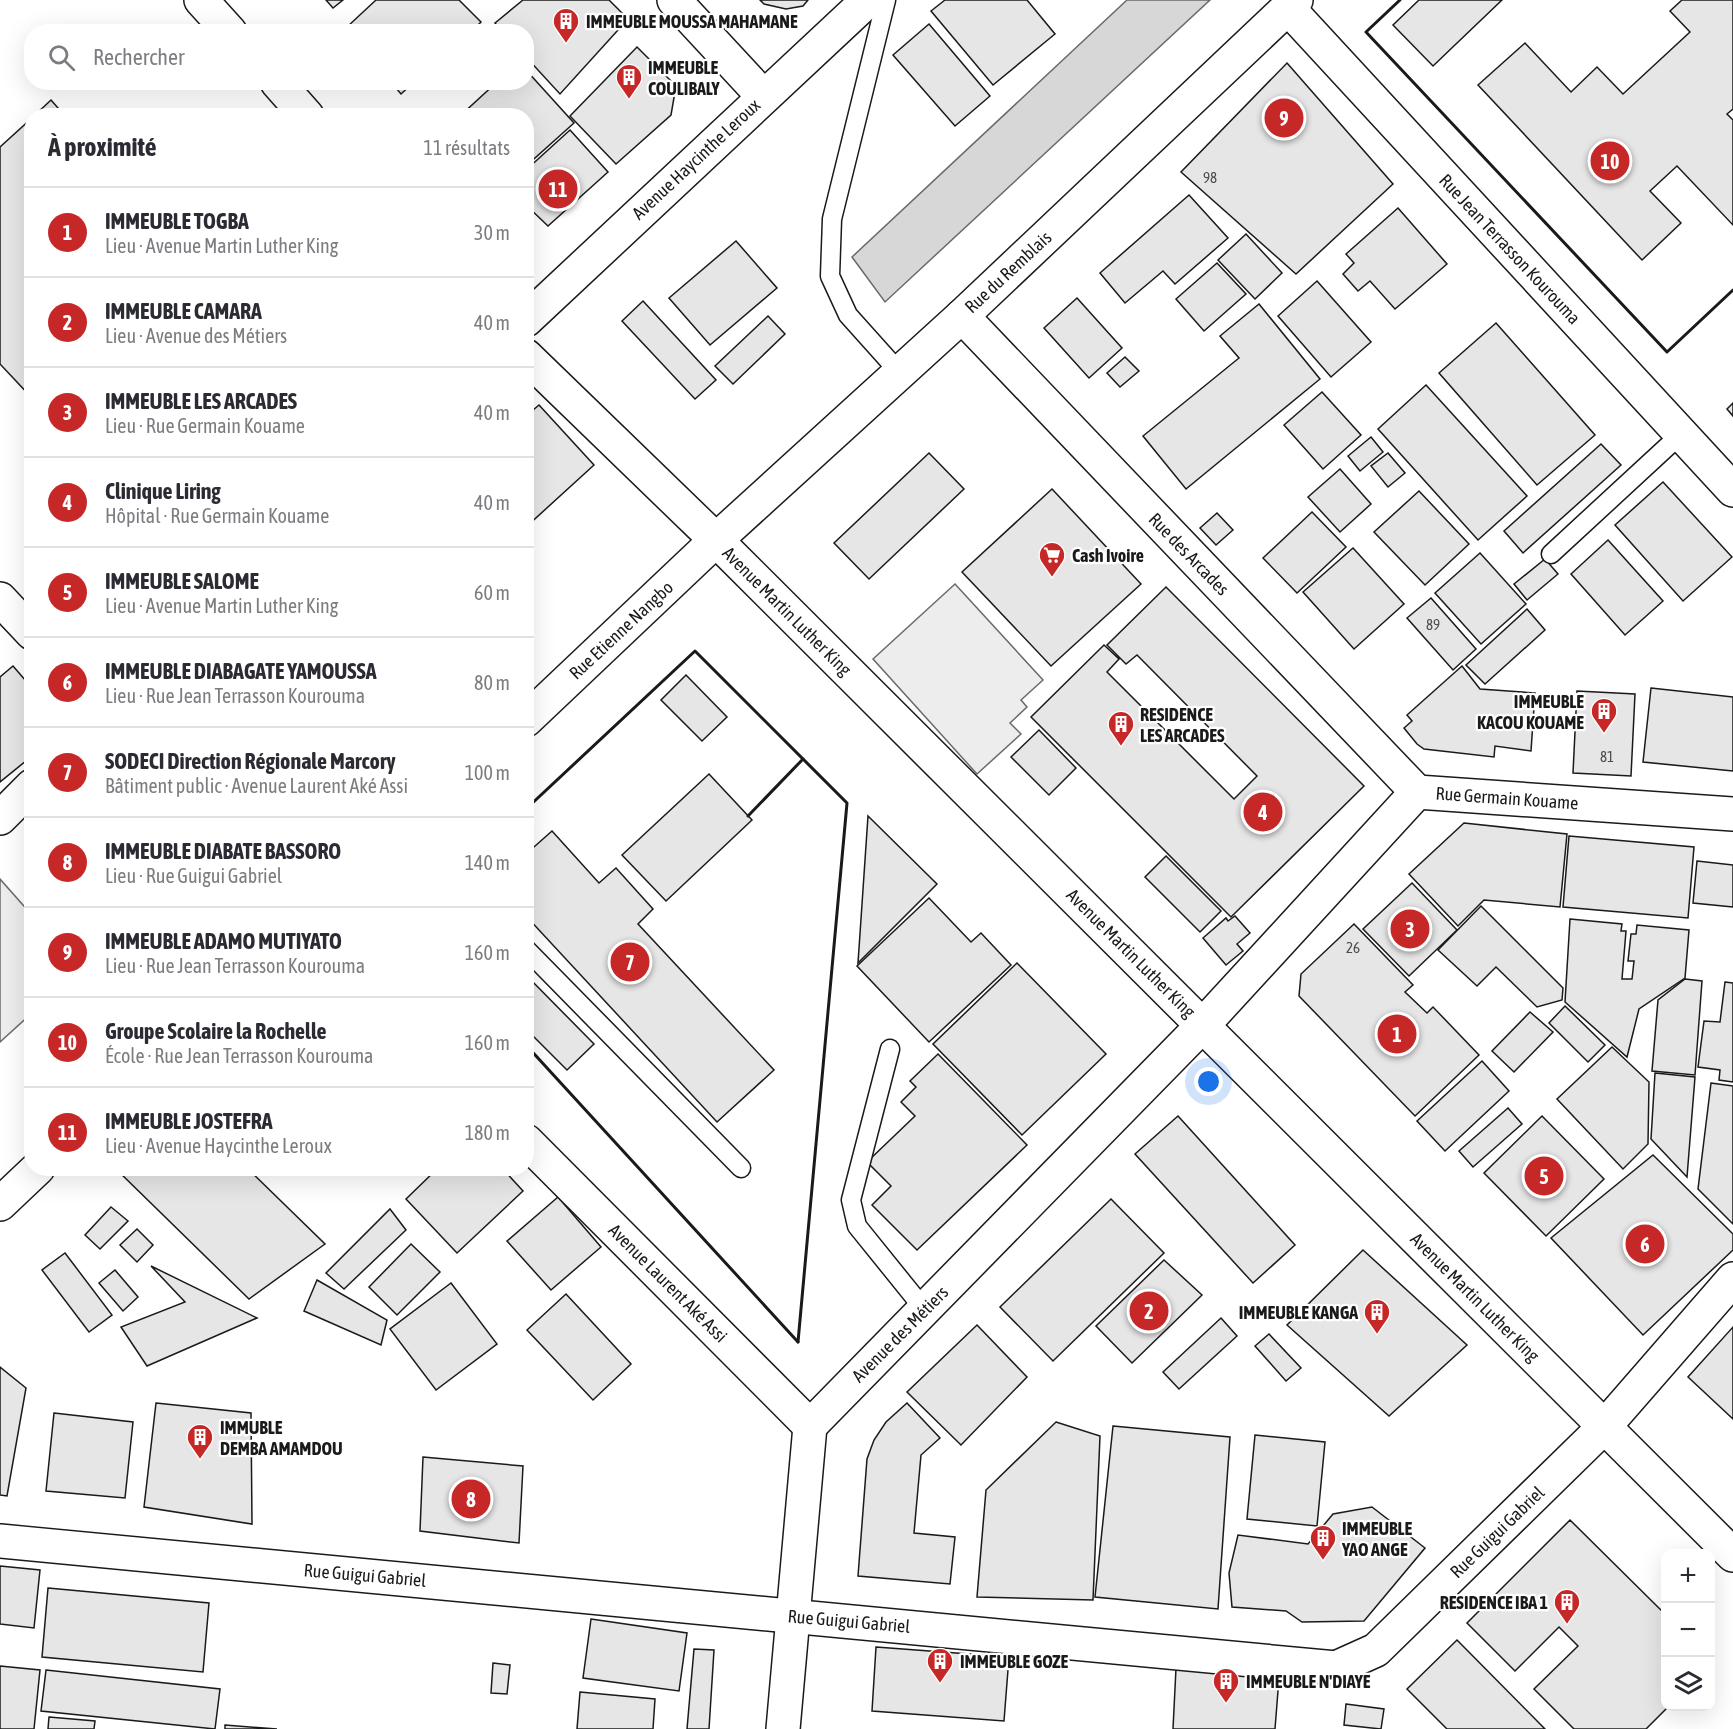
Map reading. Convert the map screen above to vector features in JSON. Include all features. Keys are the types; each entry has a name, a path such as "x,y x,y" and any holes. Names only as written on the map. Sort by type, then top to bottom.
{"street":[{"path":"201,0 223,24"},
{"path":"674,0 763,96"},
{"name":"Avenue Haycinthe Leroux","path":"534,312 868,0"},
{"name":"Rue du Remblais","path":"716,540 962,316 1292,4"},
{"name":"Rue Jean Terrasson Kourouma","path":"1292,4 1733,490"},
{"path":"284,90 300,108"},
{"name":"Rue des Arcades","path":"962,316 1417,792"},
{"name":"Avenue Martin Luther King","path":"534,364 716,540 1733,1555"},
{"name":"Rue Etienne Nangbo","path":"534,712 716,540"},
{"path":"0,599 24,624"},
{"name":"Rue Germain Kouame","path":"1203,1025 1417,792 1733,814"},
{"path":"0,818 24,794"},
{"name":"Avenue des Métiers","path":"810,1426 1203,1025"},
{"name":"Avenue Laurent Aké Assi","path":"534,1149 810,1426"},
{"path":"0,1204 30,1176"},
{"path":"1605,1426 1733,1279"},
{"path":"783,1729 810,1426"},
{"name":"Rue Guigui Gabriel","path":"0,1541 1336,1668 1376,1650 1605,1426"}],"lane":[{"path":"886,0 832,219 830,276 848,315 900,373"},
{"path":"1551,554 1681,434"},
{"path":"534,957 741,1168"},
{"path":"890,1048 850,1200 857,1226 924,1309"}],"shaded area":[{"path":"1127,0 1210,0 885,302 852,257"},
{"path":"955,584 1043,680 1021,700 1027,707 1010,723 1021,734 977,774 873,659"},
{"path":"0,879 24,906 24,1020 0,1042"}],"building":[{"path":"326,0 343,0 333,8"},
{"path":"376,0 459,0 481,22 479,24 350,24"},
{"name":"IMMEUBLE MOUSSA MAHAMANE","path":"523,0 609,0 628,19 560,94 534,66 534,24 495,23"},
{"path":"760,0 808,0 803,6 786,9 764,4"},
{"path":"945,0 1027,0 1055,34 993,85 931,11"},
{"path":"1419,0 1502,0 1433,66 1393,25"},
{"path":"1682,0 1733,0 1733,109 1727,114 1733,120 1733,225 1677,166 1650,191 1681,223 1642,260 1478,85 1525,43 1571,92 1597,67 1623,94 1690,32 1670,11"},
{"path":"929,24 990,96 955,126 893,55"},
{"name":"IMMEUBLE COULIBALY","path":"637,47 676,86 671,115 616,164 570,116"},
{"path":"1287,63 1393,184 1296,274 1181,172"},
{"path":"534,79 574,123 534,159 534,108 469,108 488,90 534,90"},
{"path":"51,100 58,108 42,108"},
{"path":"24,125 24,390 0,364 0,147"},
{"path":"570,130 608,172 548,226 534,213 534,163"},
{"path":"1189,195 1228,238 1175,284 1163,271 1125,303 1100,273"},
{"path":"1398,208 1447,264 1395,309 1370,281 1358,291 1343,274 1354,263 1346,254"},
{"path":"1246,234 1282,273 1255,299 1218,260"},
{"path":"736,241 777,288 710,345 669,298"},
{"path":"1217,263 1246,294 1204,331 1176,299"},
{"path":"1317,281 1371,342 1331,377 1278,316"},
{"path":"1077,298 1122,348 1089,378 1044,328"},
{"path":"643,301 716,380 695,399 622,321"},
{"path":"1259,304 1320,379 1186,489 1143,436 1239,358 1220,336"},
{"path":"768,316 785,334 733,384 715,366"},
{"path":"1496,323 1595,435 1537,485 1439,373"},
{"path":"1125,357 1139,371 1120,387 1107,373"},
{"path":"1426,385 1527,496 1478,540 1378,429"},
{"path":"1322,392 1361,435 1323,469 1284,425"},
{"path":"1733,403 1733,416 1727,409"},
{"path":"539,405 594,465 534,520 534,409"},
{"path":"1371,437 1383,452 1360,471 1348,456"},
{"path":"1601,444 1621,465 1523,553 1504,531"},
{"path":"929,453 964,489 869,579 834,543"},
{"path":"1388,453 1405,473 1388,487 1371,466"},
{"path":"1340,469 1371,504 1340,532 1308,497"},
{"path":"1663,482 1732,557 1683,601 1615,525"},
{"name":"Cash Ivoire","path":"1052,489 1141,584 1051,666 962,572"},
{"path":"1419,491 1469,544 1425,585 1374,532"},
{"path":"1312,512 1346,547 1297,593 1263,558"},
{"path":"1217,513 1233,530 1216,545 1200,528"},
{"path":"1608,540 1663,601 1625,635 1571,574"},
{"path":"1353,548 1404,604 1354,649 1303,592"},
{"path":"1480,553 1526,604 1481,644 1435,593"},
{"path":"1545,559 1558,574 1527,600 1514,584"},
{"name":"RESIDENCE LES ARCADES","path":"1166,587 1364,786 1231,917 1031,717 1104,645 1119,659 1107,672 1234,799 1257,776 1137,655 1126,664 1107,645"},
{"path":"1431,598 1476,649 1453,670 1407,618"},
{"path":"1527,609 1545,630 1485,684 1466,665"},
{"path":"13,666 24,679 24,762 0,782 0,677"},
{"path":"1462,666 1480,689 1535,693 1531,751 1495,746 1494,757 1424,749 1404,728 1412,721 1407,715"},
{"path":"686,675 727,717 702,741 661,700"},
{"path":"1651,688 1733,697 1733,771 1643,762"},
{"name":"IMMEUBLE KACOU KOUAME","path":"1577,691 1635,694 1631,776 1573,773"},
{"path":"1039,730 1076,768 1049,795 1011,757"},
{"path":"709,774 752,820 666,901 622,855"},
{"path":"868,816 937,884 858,963"},
{"path":"1464,823 1567,834 1560,907 1484,900 1458,926 1409,874"},
{"path":"552,831 599,883 616,868 653,909 638,924 774,1070 717,1122 534,925 534,847"},
{"path":"1569,836 1694,847 1688,918 1563,907"},
{"path":"1166,856 1221,911 1200,932 1145,877"},
{"path":"1697,861 1733,865 1733,907 1693,903"},
{"path":"1412,883 1457,930 1409,976 1363,929"},
{"path":"929,898 971,942 981,933 1011,965 929,1042 857,966"},
{"path":"1481,906 1563,988 1562,1000 1537,1007 1496,967 1477,986 1438,950"},
{"path":"1235,916 1250,933 1237,944 1243,951 1226,965 1203,938 1226,918 1228,921"},
{"path":"1570,919 1622,924 1621,931 1626,931 1622,979 1632,979 1634,961 1628,961 1631,934 1636,934 1637,925 1689,930 1685,978 1639,1009 1627,1057 1565,1002"},
{"path":"1354,924 1413,985 1405,992 1427,1013 1433,1007 1479,1055 1415,1116 1299,996 1301,974"},
{"path":"1017,963 1106,1054 1022,1135 933,1044"},
{"path":"1685,979 1702,981 1695,1075 1652,1071 1658,1000"},
{"path":"1725,982 1733,983 1733,1082 1719,1080 1720,1070 1698,1067 1704,1021 1720,1022"},
{"path":"534,983 594,1044 567,1070 534,1037"},
{"path":"1565,1006 1605,1045 1588,1062 1549,1023"},
{"path":"1530,1012 1553,1032 1514,1072 1492,1051"},
{"path":"1612,1047 1649,1082 1648,1144 1623,1169 1557,1099"},
{"path":"938,1054 1027,1145 917,1250 872,1205 891,1186 867,1162 915,1116 901,1102 916,1087 910,1081"},
{"path":"1482,1061 1509,1091 1445,1151 1417,1121"},
{"path":"1655,1073 1695,1077 1687,1177 1651,1139"},
{"path":"1711,1083 1733,1086 1733,1224 1698,1189"},
{"path":"1508,1108 1522,1124 1473,1167 1459,1151"},
{"path":"1178,1116 1295,1245 1253,1283 1135,1154"},
{"path":"1542,1116 1604,1179 1546,1236 1484,1173"},
{"path":"1653,1155 1733,1234 1733,1250 1643,1335 1551,1238"},
{"path":"123,1176 255,1176 325,1244 249,1299"},
{"path":"430,1176 509,1176 523,1191 457,1253 406,1199"},
{"path":"558,1197 601,1247 551,1290 507,1241"},
{"path":"1111,1199 1164,1253 1053,1361 1000,1307"},
{"path":"111,1207 128,1221 100,1249 85,1235"},
{"path":"390,1209 406,1230 344,1289 326,1273"},
{"path":"137,1229 153,1245 137,1262 120,1245"},
{"path":"411,1244 440,1272 397,1315 369,1287"},
{"name":"IMMEUBLE KANGA","path":"1363,1250 1467,1345 1389,1416 1287,1325"},
{"path":"65,1253 112,1315 89,1332 42,1270"},
{"path":"1164,1260 1202,1295 1132,1363 1096,1326"},
{"path":"151,1266 257,1318 147,1366 121,1327 185,1302"},
{"path":"115,1270 138,1297 123,1311 99,1283"},
{"path":"317,1280 387,1320 381,1345 304,1311"},
{"path":"451,1283 497,1344 436,1390 390,1329"},
{"path":"566,1294 631,1364 593,1400 527,1330"},
{"path":"1221,1318 1237,1336 1179,1389 1163,1372"},
{"path":"977,1325 1027,1377 961,1445 907,1392"},
{"path":"1733,1327 1733,1419 1688,1377"},
{"path":"1269,1334 1301,1368 1286,1381 1255,1346"},
{"path":"0,1367 26,1388 7,1496 0,1495"},
{"name":"IMMUBLE DEMBA AMAMDOU","path":"156,1403 251,1413 252,1524 144,1507"},
{"path":"907,1403 940,1438 921,1455 914,1533 955,1537 950,1584 858,1576 867,1459 874,1440 886,1422"},
{"path":"54,1413 133,1422 125,1498 46,1491"},
{"path":"1056,1422 1100,1436 1093,1600 977,1597 986,1490"},
{"path":"1113,1426 1230,1437 1218,1609 1095,1597"},
{"path":"1255,1435 1325,1442 1317,1526 1247,1519"},
{"path":"423,1457 523,1466 519,1543 420,1531"},
{"name":"IMMEUBLE YAO ANGE","path":"1372,1507 1425,1548 1364,1621 1302,1622 1286,1611 1232,1607 1229,1573 1238,1535 1308,1544 1333,1514"},
{"name":"RESIDENCE IBA 1","path":"1570,1520 1661,1610 1661,1711 1664,1711 1646,1729 1574,1729 1534,1689 1578,1646 1559,1627 1515,1671 1467,1623"},
{"path":"0,1566 40,1570 34,1628 0,1624"},
{"path":"48,1588 209,1603 203,1672 42,1657"},
{"path":"591,1619 687,1633 679,1691 583,1678"},
{"path":"1457,1640 1545,1729 1447,1729 1407,1689"},
{"name":"IMMEUBLE GOZE","path":"876,1647 1009,1657 1004,1721 872,1711"},
{"path":"694,1649 714,1650 709,1729 687,1729"},
{"path":"493,1663 510,1665 507,1694 491,1693"},
{"path":"0,1666 40,1670 34,1729 0,1729"},
{"name":"IMMEUBLE N'DIAYE","path":"1176,1668 1279,1678 1275,1729 1173,1729"},
{"path":"46,1670 220,1689 215,1729 41,1711"},
{"path":"580,1692 655,1699 653,1729 577,1729"},
{"path":"1346,1704 1384,1709 1381,1729 1344,1725"},
{"path":"49,1717 95,1721 94,1729 48,1729"},
{"path":"225,1725 277,1729 225,1729"}],"wall":[{"path":"1400,0 1366,32 1667,352 1733,290"},
{"path":"534,802 695,651 847,803 798,1342"},
{"path":"748,816 803,759"},
{"path":"534,1054 798,1342"}],"place":[{"name":"IMMEUBLE MOUSSA MAHAMANE","path":"566,44"},
{"name":"IMMEUBLE COULIBALY","path":"629,100"},
{"name":"IMMEUBLE ADAMO MUTIYATO","path":"1284,118"},
{"name":"Groupe Scolaire la Rochelle","path":"1610,161"},
{"name":"IMMEUBLE JOSTEFRA","path":"558,189"},
{"name":"Cash Ivoire","path":"1052,578"},
{"name":"IMMEUBLE KACOU KOUAME","path":"1604,734"},
{"name":"RESIDENCE LES ARCADES","path":"1121,747"},
{"name":"Clinique Liring","path":"1263,812"},
{"name":"IMMEUBLE LES ARCADES","path":"1410,929"},
{"name":"SODECI Direction Régionale Marcory","path":"630,962"},
{"name":"IMMEUBLE TOGBA","path":"1397,1034"},
{"name":"IMMEUBLE SALOME","path":"1544,1176"},
{"name":"IMMEUBLE DIABAGATE YAMOUSSA","path":"1645,1244"},
{"name":"IMMEUBLE CAMARA","path":"1149,1311"},
{"name":"IMMEUBLE KANGA","path":"1377,1335"},
{"name":"IMMUBLE DEMBA AMAMDOU","path":"200,1460"},
{"name":"IMMEUBLE DIABATE BASSORO","path":"471,1499"},
{"name":"IMMEUBLE YAO ANGE","path":"1323,1561"},
{"name":"RESIDENCE IBA 1","path":"1567,1625"},
{"name":"IMMEUBLE GOZE","path":"940,1684"},
{"name":"IMMEUBLE N'DIAYE","path":"1226,1704"}]}
